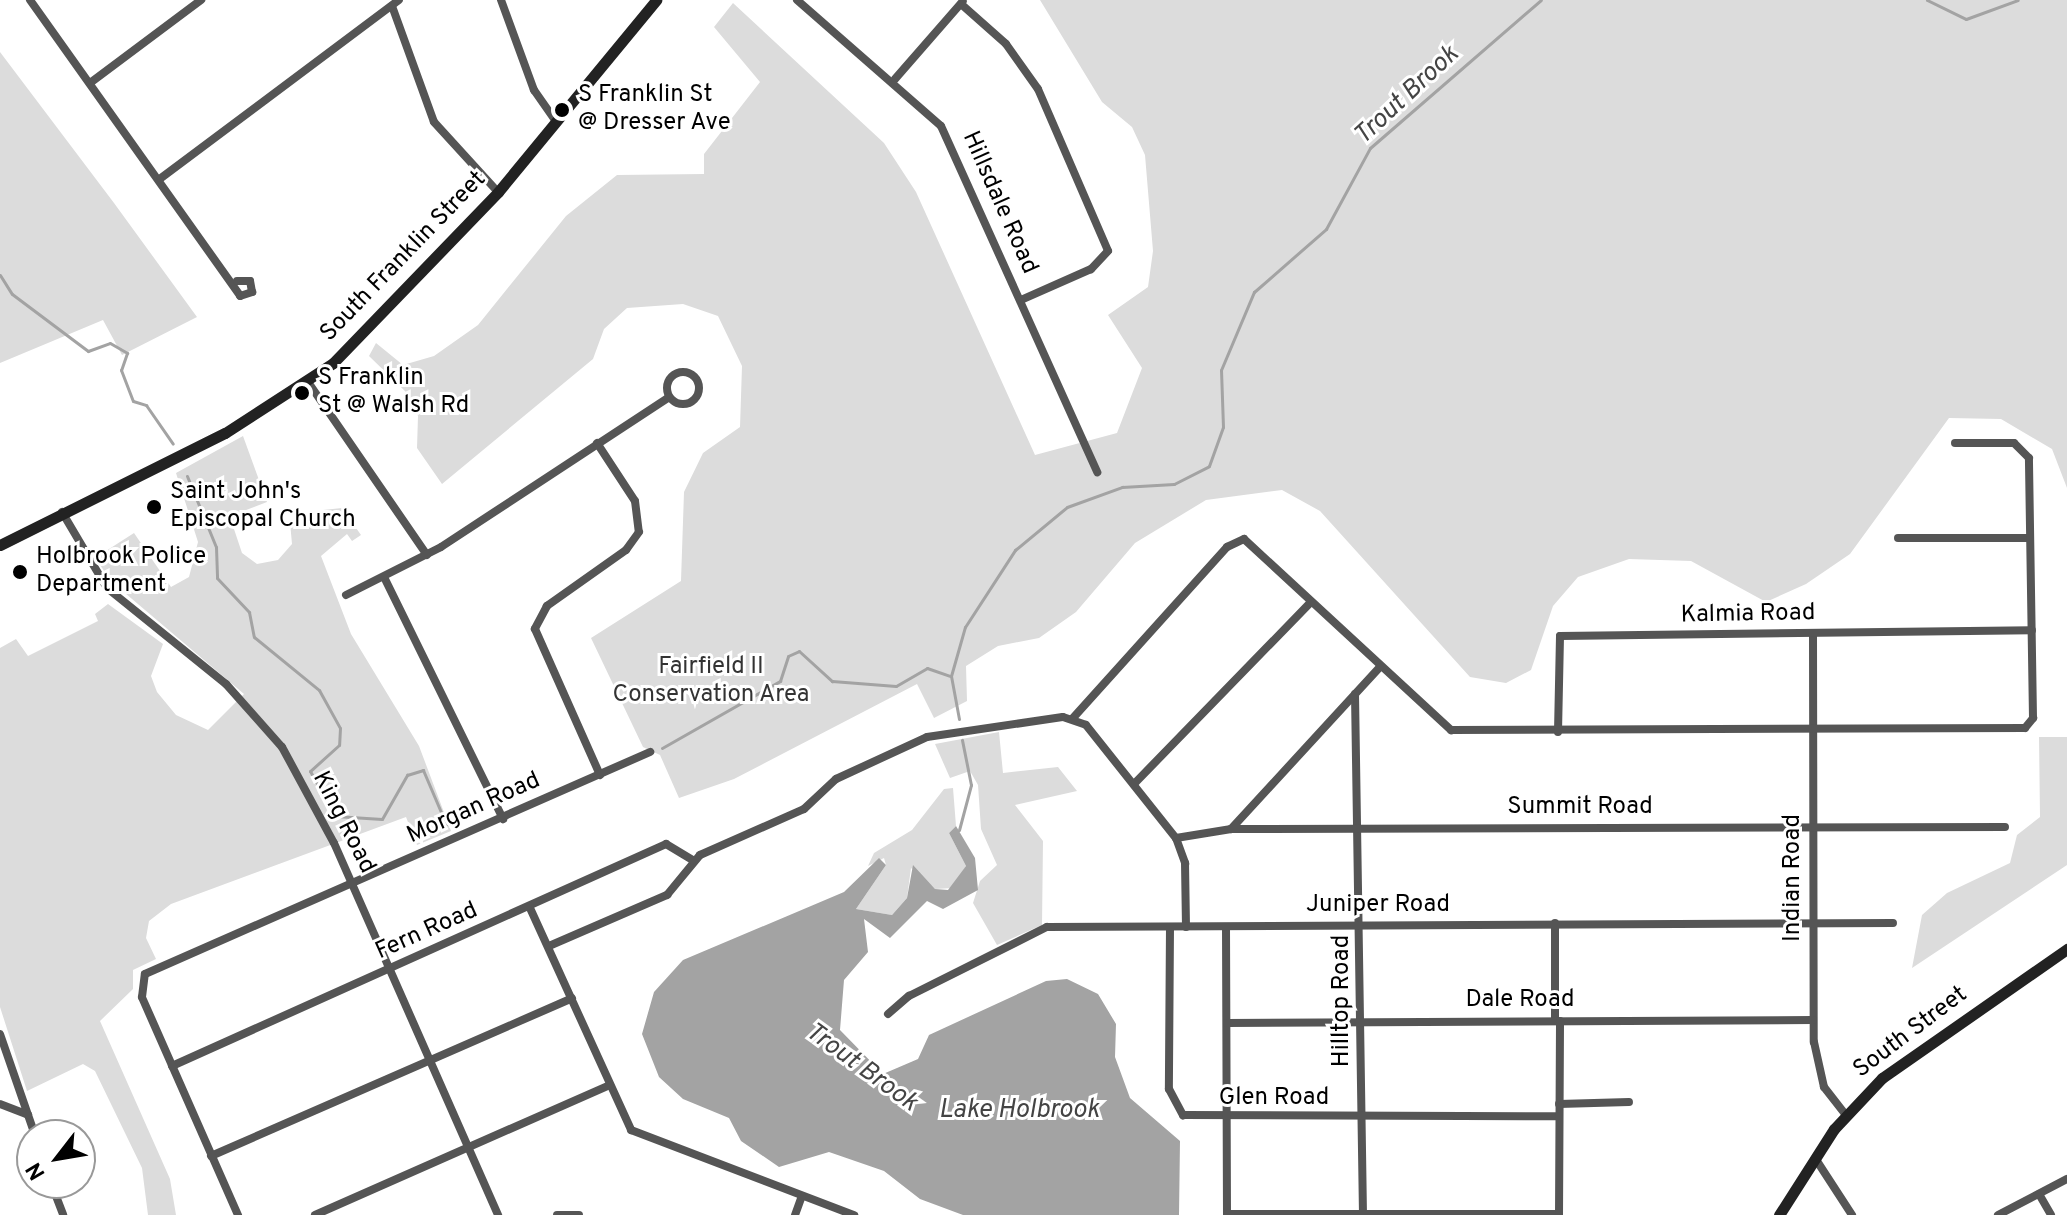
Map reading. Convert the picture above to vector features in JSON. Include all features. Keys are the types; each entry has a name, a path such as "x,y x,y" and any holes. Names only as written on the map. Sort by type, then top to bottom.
{"main road":[{"name":"South Franklin Street","path":"0,545 216,438 308,382 363,336 498,192 558,124 656,0"},
{"name":"South Street","path":"1779,1215 1846,1115 1904,1060 2067,949"}],"street":[{"path":"30,0 237,281"},
{"path":"90,83 201,0"},
{"path":"501,0 534,90 558,124"},
{"name":"Hillsdale Road","path":"797,0 895,79 949,139 1097,472"},
{"path":"895,79 962,2 1006,44 1038,89 1106,243 1098,265 1021,300"},
{"path":"161,178 396,3 434,122 498,192"},
{"path":"346,595 427,555 669,397 692,402 696,379 674,374 669,397"},
{"path":"308,382 427,555"},
{"path":"597,443 635,501 639,532 626,550 547,606 535,629 600,775"},
{"path":"1073,718 1084,698 1241,540 1446,728 1558,732 1814,732 2030,725 2032,630 2023,447 1955,443"},
{"name":"King Road","path":"62,512 107,588 268,728 352,883 498,1215"},
{"path":"1898,538 2029,538"},
{"path":"384,577 503,819"},
{"path":"1134,784 1311,602"},
{"name":"Kalmia Road","path":"1558,732 1560,636 2032,630"},
{"name":"Indian Road","path":"1813,633 1813,1020 1821,1079 1846,1115"},
{"path":"1231,829 1379,668"},
{"name":"Hilltop Road","path":"1355,694 1363,927 1363,1214"},
{"path":"1073,718 1134,784 1176,838 1185,863 1186,927"},
{"path":"549,946 672,892 693,860 804,809 841,776 940,732 1073,718"},
{"name":"Morgan Road","path":"172,1066 141,980 155,966 503,819 650,752"},
{"name":"Summit Road","path":"1176,838 1231,829 2005,827"},
{"name":"Fern Road","path":"172,1066 530,908 666,844 693,860"},
{"path":"530,908 610,1085 636,1133 854,1215"},
{"path":"1226,927 1227,1214 1559,1214 1555,923"},
{"name":"Juniper Road","path":"888,1014 1031,931 1555,923 1893,923"},
{"name":"Glen Road","path":"1170,927 1171,1100 1183,1115 1227,1119 1559,1116"},
{"path":"211,1156 572,998"},
{"name":"Dale Road","path":"1227,1023 1813,1020"},
{"path":"0,1034 29,1119"},
{"path":"172,1066 238,1215"},
{"path":"315,1215 610,1085"},
{"path":"1559,1104 1629,1102"},
{"path":"0,1104 28,1115"},
{"path":"1815,1158 1852,1215"},
{"path":"1998,1215 2067,1179"},
{"path":"2039,1194 2051,1215"},
{"path":"795,1215 802,1196"},
{"path":"557,1215 579,1215"}],"green space":[{"name":"Fairfield II Conservation Area","path":"1040,0 2067,0 2067,488 2052,449 2001,419 1949,418 1850,554 1806,584 1766,602 1691,561 1629,559 1578,577 1553,606 1531,670 1506,683 1470,677 1320,511 1282,490 1206,500 1135,543 1076,612 1039,638 998,646 966,666 967,701 934,718 917,684 734,779 679,798 660,755 643,747 591,638 681,581 684,492 703,453 740,427 742,366 718,316 683,304 627,308 604,329 593,359 442,484 417,448 418,416 409,395 369,356 376,343 403,365 434,356 478,325 566,216 617,175 704,174 704,154 760,82 714,27 733,3 884,143 916,192 1035,455 1117,433 1142,368 1108,315 1148,287 1153,251 1145,155 1132,127 1102,102"},
{"path":"0,52 197,317 122,355 103,320 0,363"},
{"path":"243,436 267,502 241,512 233,526 242,553 257,564 278,560 292,544 290,522 323,510 342,508 361,535 352,541 347,534 321,556 351,634 419,746 451,831 417,845 406,817 171,904 149,921 146,938 156,959 133,970 133,989 100,1021 170,1179 176,1215 148,1215 142,1168 95,1071 83,1064 27,1091 0,1007 0,648 16,639 28,656 98,621 95,614 108,604 163,644 151,676 157,692 176,715 208,730 244,694 112,582 95,558 134,533 171,587 189,577 198,542 176,473"},
{"path":"999,732 1003,773 1058,767 1077,791 1015,805 1043,841 1042,925 997,945 973,903 980,881 997,865 981,829 978,785 970,771 950,778 935,744"},
{"path":"2039,737 2067,737 2067,865 1912,968 1922,915 1947,893 2010,863 2017,835 2040,817"},
{"path":"953,788 956,826 949,833 966,866 953,888 935,889 911,868 907,898 892,915 856,909 886,865 884,858 868,866 874,853 912,830 944,789"}],"water":[{"name":"Lake Holbrook","path":"956,826 975,858 978,890 943,909 927,901 890,938 864,919 868,952 844,980 840,1030 883,1074 918,1059 929,1035 1046,981 1067,979 1098,994 1116,1024 1115,1057 1130,1098 1180,1141 1179,1215 963,1215 920,1199 884,1171 829,1152 779,1167 741,1141 729,1118 683,1099 659,1077 642,1034 654,992 683,960 844,892 879,858 886,865 856,909 892,915 907,898 913,865 935,889 948,890 966,866 949,833"}],"waterway":[{"name":"Trout Brook","path":"959,719 951,676 965,627 1015,550 1067,507 1122,487 1174,484 1209,466 1223,427 1221,370 1254,292 1326,229 1370,148 1541,0"},
{"name":"Trout Brook","path":"1927,0 1966,19 2018,0"},
{"path":"0,275 12,294 88,351 110,343 127,353 121,370 133,401 146,405 173,444"},
{"path":"187,476 216,547 217,578 249,612 254,637 319,690 340,728 339,745 310,771 335,816 382,819 407,775 423,770 446,824"},
{"path":"662,748 780,681 788,656 799,651 832,681 896,686 927,668 950,676"},
{"name":"Trout Brook","path":"959,830 971,785 962,740"}],"place":[{"name":"S Franklin St @ Dresser Ave","path":"562,110"},
{"name":"S Franklin St @ Walsh Rd","path":"302,393"},
{"name":"Saint John's Episcopal Church","path":"154,507"},
{"name":"Holbrook Police Department","path":"20,572"}]}
